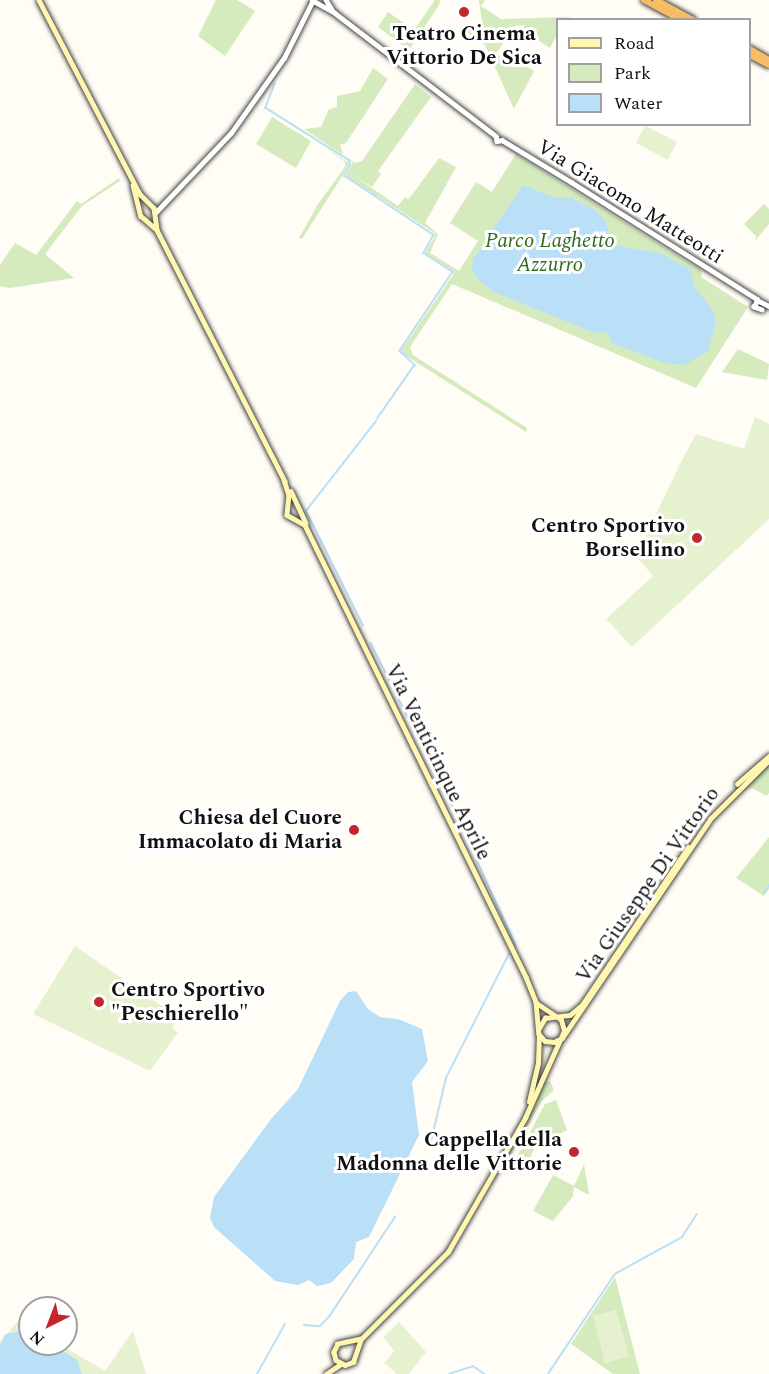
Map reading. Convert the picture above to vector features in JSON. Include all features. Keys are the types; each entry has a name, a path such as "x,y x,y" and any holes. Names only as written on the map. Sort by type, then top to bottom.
{"highway":[{"path":"644,0 677,18"},
{"path":"656,0 689,18"},
{"path":"751,50 769,60"},
{"path":"751,56 769,66"}],"main road":[{"path":"39,0 45,3 130,177 154,215 157,230 298,505 301,512 294,519 286,514 289,499 284,480"},
{"path":"130,177 141,208 141,216 157,230"},
{"path":"141,208 148,205"},
{"path":"147,220 154,215"},
{"path":"289,505 298,505"},
{"name":"Via Venticinque Aprile","path":"301,512 310,537"},
{"name":"Via Venticinque Aprile","path":"294,519 303,522 536,1002 537,1072 525,1118"},
{"name":"Via Giuseppe Di Vittorio","path":"553,1017 570,1015 582,1005 709,816 749,772 769,758"},
{"name":"Via Giuseppe Di Vittorio","path":"525,1118 562,1037 710,819 769,758"},
{"name":"Via Venticinque Aprile","path":"536,1002 553,1017"},
{"path":"553,1017 563,1023 562,1037 548,1042 538,1030 543,1020 553,1017"},
{"path":"326,1374 341,1364 353,1362 356,1348 362,1339 448,1251 525,1118"},
{"path":"326,1374 335,1359 338,1344 352,1343 362,1339"},
{"path":"352,1343 356,1348"},
{"path":"335,1359 341,1364"}],"street":[{"path":"307,18 325,0"},
{"name":"Via Giacomo Matteotti","path":"325,0 335,13"},
{"path":"154,215 163,202 231,133 284,58 307,18 312,1"},
{"name":"Via Giacomo Matteotti","path":"312,1 335,13 496,136 497,141 502,140 741,291 767,304"},
{"path":"148,205 163,202"},
{"name":"Via Giacomo Matteotti","path":"741,291 754,305 769,312"},
{"path":"754,305 757,299"},
{"path":"762,310 767,304"}],"green space":[{"path":"216,0 237,0 255,11 225,56 198,36"},
{"path":"435,0 440,0 439,5 409,50 378,27 388,12 414,30"},
{"path":"479,0 485,0 481,6 501,19 572,17 556,18 556,37 550,48 522,30 525,25 514,26 496,54 504,59 507,54 534,71 514,109 485,45 463,30 466,26 482,22"},
{"path":"373,68 388,79 346,143 340,145 343,155 304,129 321,127 329,109 337,107 337,96 360,91"},
{"name":"Parco Laghetto Azzurro","path":"415,84 431,97 378,171 381,174 372,187 350,173 398,206 405,197 409,199 439,158 456,167 425,223 438,234 430,253 459,271 478,241 450,223 476,182 492,192 516,154 702,271 701,277 748,307 696,388 452,284 410,347 413,355 527,428 526,432 400,352 455,272 425,253 436,234 346,176 353,163 344,155 355,163 362,161"},
{"path":"272,117 311,141 296,168 256,144"},
{"path":"645,126 677,142 668,160 636,143"},
{"path":"317,142 350,164 302,239 299,238 318,204 345,167 345,162"},
{"path":"119,178 120,181 82,206 45,254 74,278 10,288 0,286 0,265 15,243 36,255 77,201 81,204"},
{"path":"764,204 769,209 769,224 755,241 756,236 744,224"},
{"path":"738,349 769,364 767,380 722,372"},
{"name":"Centro Sportivo Borsellino","path":"755,417 769,424 769,519 632,647 606,619 653,576 636,556 696,434 744,449"},
{"path":"769,764 769,793 766,796 752,788 743,791"},
{"path":"769,837 769,889 764,896 736,878"},
{"name":"Centro Sportivo \"Peschierello\"","path":"75,946 179,1018 172,1028 178,1032 150,1071 33,1014"},
{"path":"550,1081 554,1090 542,1101 493,1185 543,1083"},
{"path":"556,1100 567,1130 549,1139 545,1135 539,1138 529,1161 518,1155 545,1104"},
{"path":"584,1164 589,1195 574,1187 573,1196 553,1221 533,1211 553,1175 574,1186"},
{"path":"615,1277 640,1374 613,1374 571,1344"},
{"path":"616,1310 629,1356 605,1363 593,1316"},
{"path":"18,1321 18,1356 78,1355 105,1371 133,1331 146,1374 0,1374 0,1342"},
{"path":"399,1322 426,1352 409,1374 397,1374 384,1363 394,1351 383,1337"}],"water":[{"name":"Parco Laghetto Azzurro","path":"523,185 554,197 571,198 594,209 607,223 610,244 663,254 691,270 694,286 713,311 716,323 708,351 684,365 665,363 612,343 607,332 595,333 494,292 480,282 472,270 473,260"},
{"path":"356,991 368,1009 380,1017 398,1019 422,1029 428,1061 412,1082 419,1135 369,1237 356,1242 354,1259 331,1283 317,1286 309,1280 298,1285 275,1281 214,1227 210,1218 214,1197 271,1119 298,1089 340,1001 348,992"},
{"path":"18,1332 18,1356 71,1356 77,1360 82,1374 0,1374 0,1346 5,1334"}],"waterway":[{"path":"275,84 266,108 349,160 351,165 345,176 434,235 424,253 453,272 400,351 415,365 378,418"},
{"path":"363,626 306,511 376,421"},
{"path":"371,643 454,809"},
{"path":"458,819 516,945"},
{"path":"764,893 769,885"},
{"path":"430,1146 446,1078 509,954"},
{"path":"548,1374 615,1274 682,1237 697,1214"},
{"path":"304,1325 320,1326 329,1317 395,1217"},
{"path":"257,1374 285,1324"},
{"path":"449,1374 473,1366 485,1374"}],"place":[{"name":"Teatro Cinema Vittorio De Sica","path":"464,12"},
{"name":"Centro Sportivo Borsellino","path":"697,538"},
{"name":"Chiesa del Cuore Immacolato di Maria","path":"354,830"},
{"name":"Centro Sportivo \"Peschierello\"","path":"99,1002"},
{"name":"Cappella della Madonna delle Vittorie","path":"574,1152"}]}
